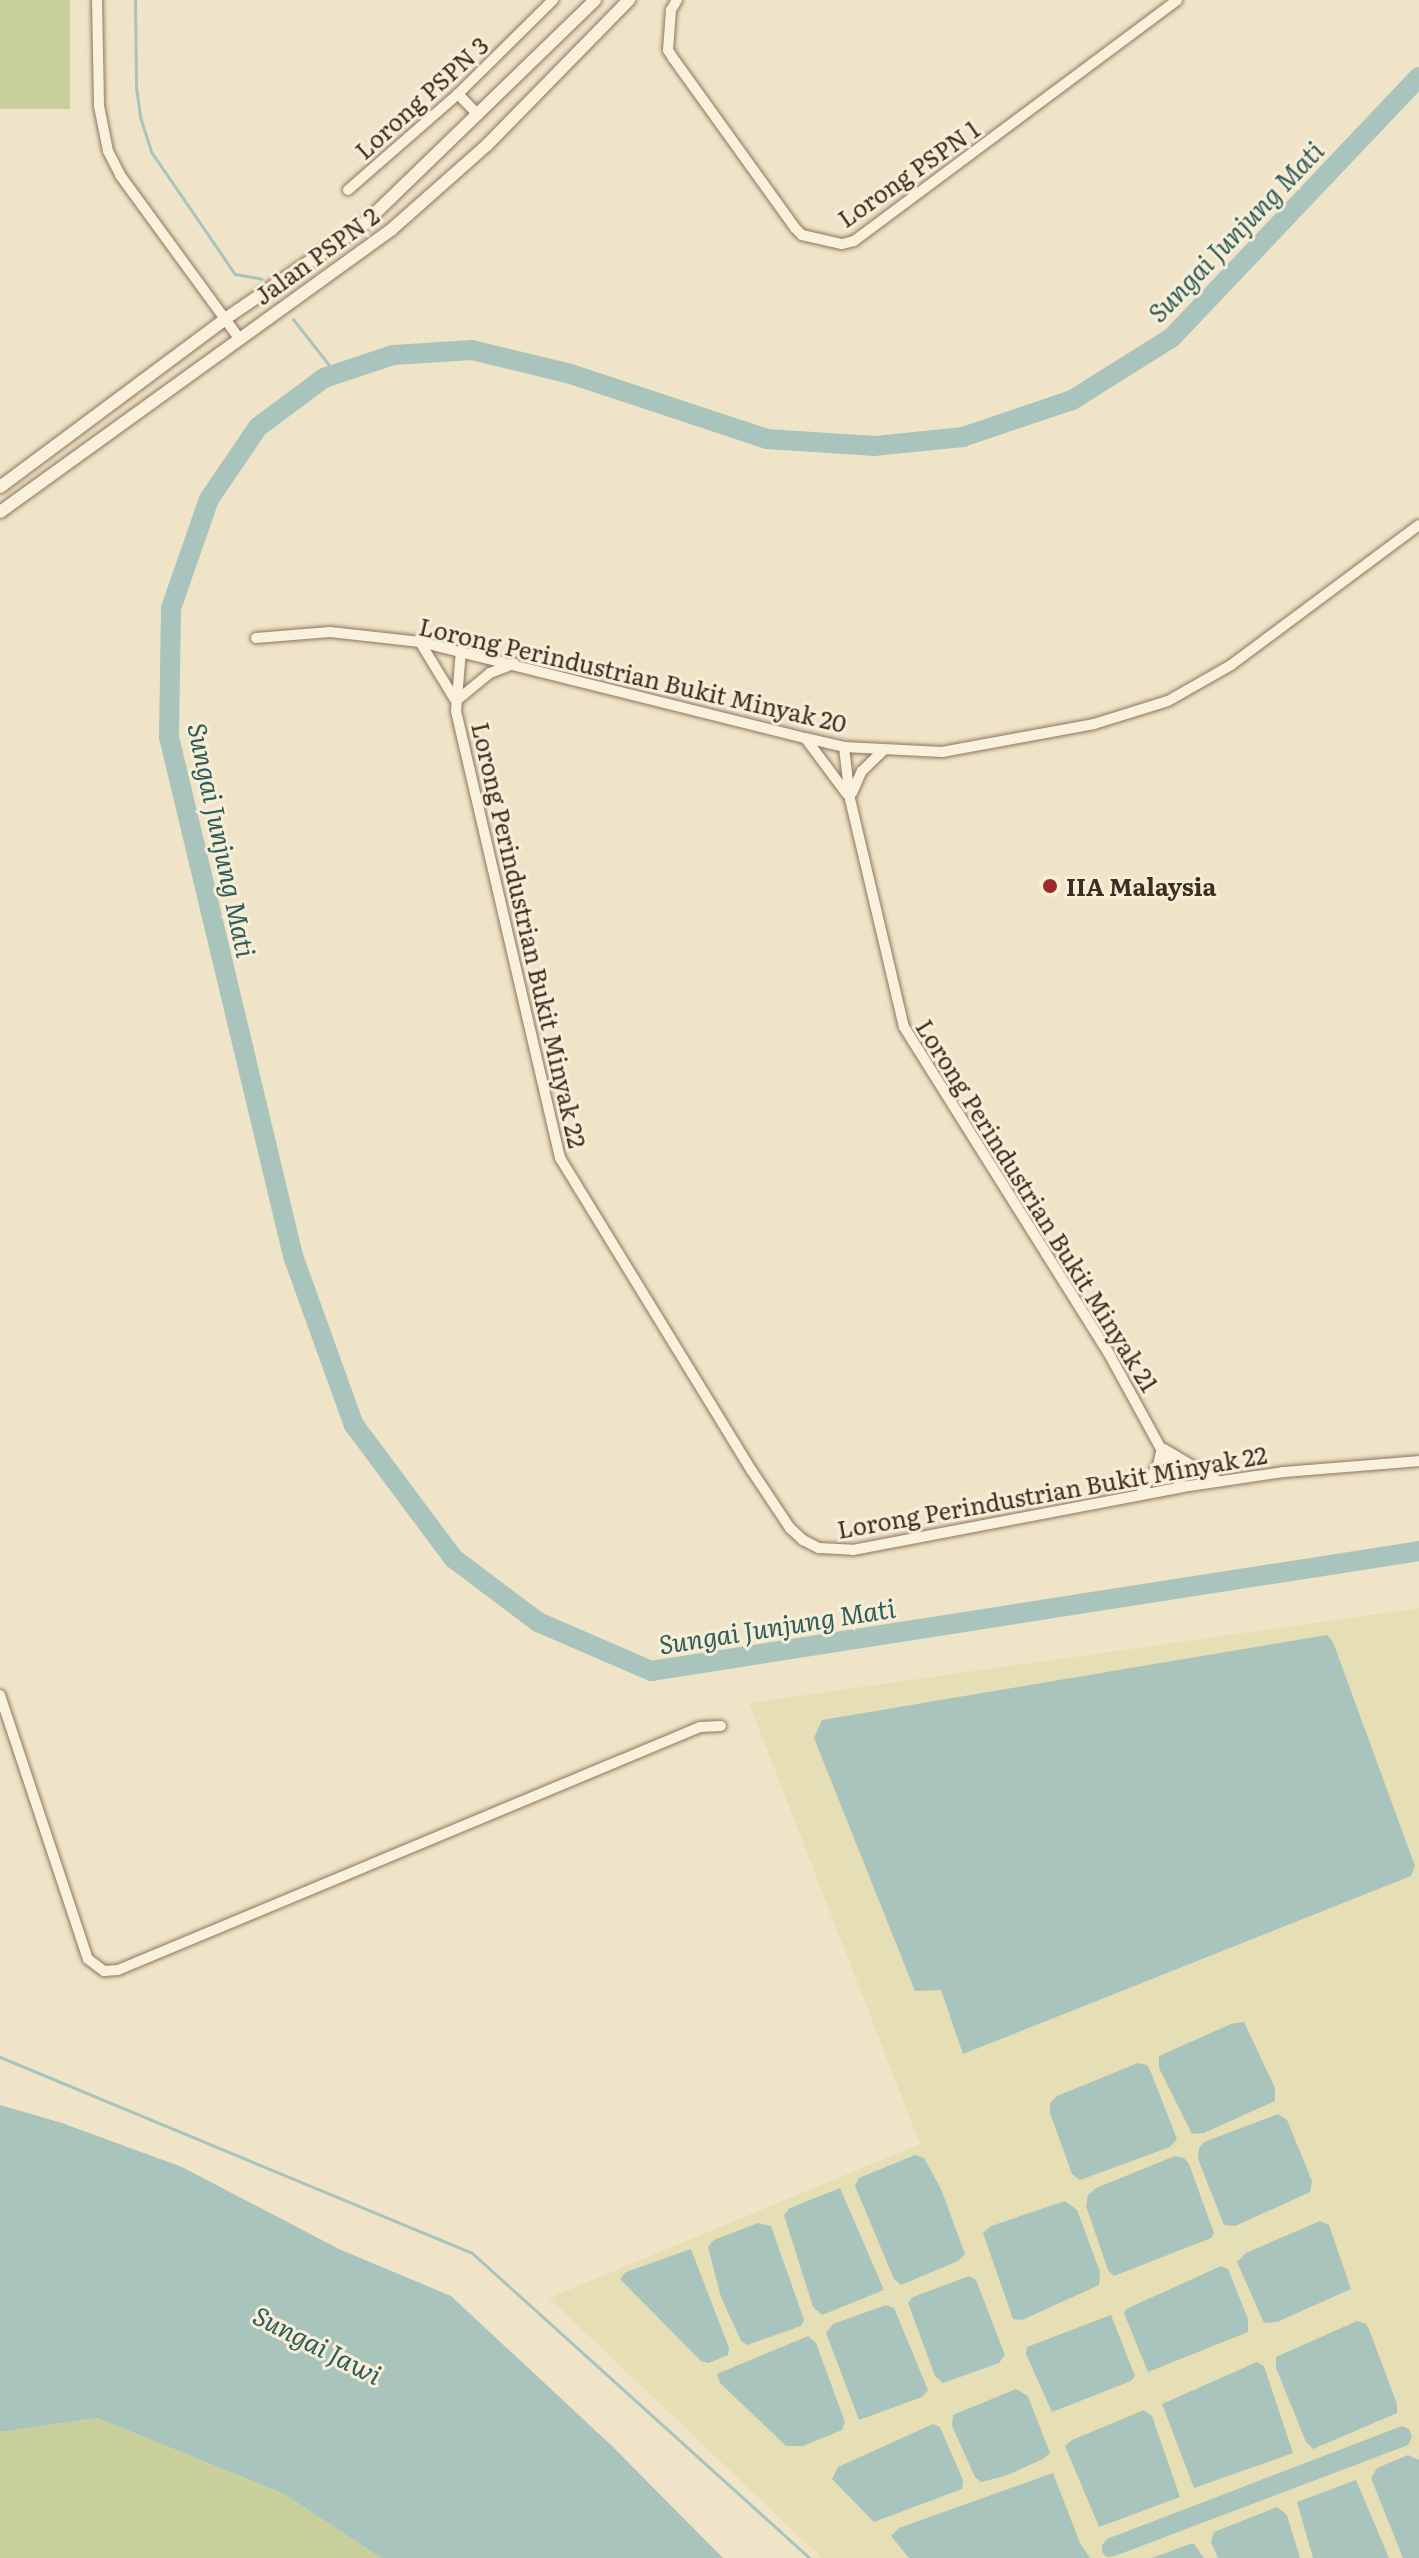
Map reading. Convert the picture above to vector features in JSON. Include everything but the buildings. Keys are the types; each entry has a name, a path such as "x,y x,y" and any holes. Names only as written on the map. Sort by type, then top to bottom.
{"street":[{"path":"97,0 99,106 108,151 120,175 239,338"},
{"name":"Lorong PSPN 3","path":"348,190 458,94 553,0"},
{"name":"Jalan PSPN 2","path":"0,487 225,319 363,225 595,0"},
{"name":"Jalan PSPN 2","path":"0,512 392,229 487,145 629,0"},
{"name":"Lorong PSPN 1","path":"677,0 671,10 668,50 673,58 795,228 802,235 842,244 854,241 1177,0"},
{"path":"458,94 478,115"},
{"name":"Lorong Perindustrian Bukit Minyak 20","path":"256,638 330,632 420,642 844,747 942,752 1094,724 1168,701 1231,665 1419,525"},
{"path":"420,642 434,660 456,701 490,673 514,664"},
{"name":"Lorong Perindustrian Bukit Minyak 22","path":"461,650 456,701 560,1158 790,1528 819,1548 853,1550 1182,1487 1283,1472 1419,1461"},
{"path":"806,738 830,767 850,799"},
{"name":"Lorong Perindustrian Bukit Minyak 21","path":"844,747 850,799 904,1027 1102,1344 1182,1487"},
{"path":"850,799 862,771 884,750"},
{"path":"1140,1495 1158,1465 1162,1448 1219,1482"},
{"path":"0,1695 88,1959 104,1971 118,1970 700,1727 721,1726"}],"shaded area":[{"path":"1419,1608 1419,2558 822,2558 549,2298 920,2144 749,1703"}],"green space":[{"path":"0,0 70,0 70,109 0,109"},
{"path":"97,2418 284,2494 381,2558 0,2558 0,2432"}],"water":[{"path":"1327,1635 1333,1642 1415,1866 1411,1876 963,2054 941,1990 915,1991 814,1738 822,1720"},
{"path":"1244,2022 1275,2088 1275,2101 1204,2133 1192,2134 1159,2068 1159,2056 1231,2024"},
{"path":"1138,2063 1147,2065 1150,2070 1177,2139 1170,2147 1080,2180 1072,2174 1050,2113 1050,2103 1057,2096"},
{"name":"Sungai Jawi","path":"0,2105 62,2123 182,2167 339,2249 451,2296 612,2446 723,2558 381,2558 284,2494 97,2418 0,2432"},
{"path":"1278,2114 1287,2120 1312,2181 1310,2192 1235,2226 1224,2225 1198,2159 1199,2148 1204,2142"},
{"path":"915,2155 924,2158 941,2189 965,2254 958,2261 901,2285 894,2279 855,2186 859,2178"},
{"path":"1175,2156 1184,2158 1189,2164 1214,2233 1211,2238 1114,2276 1108,2270 1086,2206 1088,2195 1096,2188"},
{"path":"840,2188 884,2290 822,2315 813,2307 784,2215 790,2208"},
{"path":"1065,2201 1077,2210 1100,2272 1099,2285 1022,2320 1013,2319 983,2233 991,2226"},
{"path":"1320,2221 1329,2225 1351,2289 1277,2322 1264,2323 1237,2262 1246,2253"},
{"path":"758,2223 771,2226 804,2320 801,2326 747,2345 741,2341 721,2297 708,2247 714,2240"},
{"path":"691,2249 729,2348 728,2355 709,2363 701,2361 620,2279 626,2272"},
{"path":"1221,2266 1228,2269 1248,2319 1248,2332 1148,2372 1124,2313 1126,2309"},
{"path":"969,2276 976,2280 1005,2355 999,2363 943,2383 935,2376 908,2303 913,2297"},
{"path":"886,2305 894,2308 928,2390 922,2397 859,2420 826,2333 833,2324"},
{"path":"1111,2315 1135,2376 1131,2381 1052,2412 1026,2354 1027,2347"},
{"path":"1357,2321 1366,2324 1369,2329 1397,2404 1397,2413 1313,2449 1306,2442 1276,2368 1276,2357"},
{"path":"808,2336 816,2343 845,2422 842,2430 803,2446 786,2446 720,2383 717,2374"},
{"path":"1257,2362 1264,2366 1293,2453 1194,2488 1162,2404"},
{"path":"1016,2389 1028,2396 1050,2453 1005,2476 981,2482 975,2477 952,2426 953,2415"},
{"path":"1144,2410 1152,2416 1180,2497 1099,2527 1065,2446 1072,2440"},
{"path":"933,2424 940,2427 963,2480 962,2489 874,2522 832,2479 838,2467"},
{"path":"1402,2426 1409,2429 1412,2437 1408,2445 1115,2556 1107,2557 1102,2552 1102,2545 1107,2539"},
{"path":"1408,2455 1419,2460 1419,2558 1403,2558 1371,2478 1377,2468"},
{"path":"1053,2473 1080,2543 1090,2558 909,2558 891,2536 899,2528"},
{"path":"1356,2480 1389,2558 1313,2558 1297,2502"},
{"path":"1277,2507 1287,2515 1300,2558 1218,2558 1211,2542 1214,2532"},
{"path":"1190,2544 1194,2544 1204,2558 1152,2558"}],"waterway":[{"path":"135,0 136,87 140,117 152,153 235,274 262,279"},
{"name":"Sungai Junjung Mati","path":"1419,77 1171,338 1072,400 963,437 875,446 767,439 571,374 472,350 393,355 324,378 258,427 209,499 171,608 169,737 293,1256 354,1425 453,1558 538,1622 651,1671 1419,1551"},
{"path":"293,319 336,374"},
{"path":"0,2057 472,2253 809,2558"}],"place":[{"name":"IIA Malaysia","path":"1050,886"}]}
